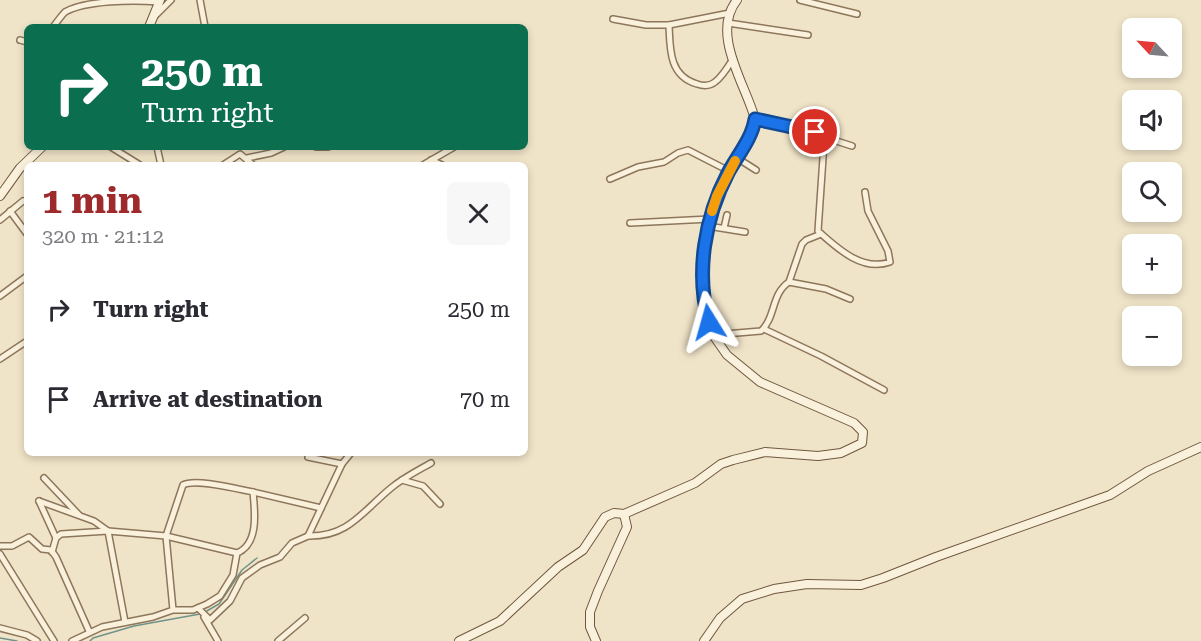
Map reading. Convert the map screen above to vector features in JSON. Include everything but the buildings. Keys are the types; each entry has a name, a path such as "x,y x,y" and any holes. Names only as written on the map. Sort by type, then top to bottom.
{"street":[{"path":"154,17 171,0"},
{"path":"200,0 204,24"},
{"path":"459,641 500,621 558,567 583,550 605,517 614,513 624,514 695,483 721,464 733,460 765,452 818,456 841,453 862,443 863,432 854,423 760,382 727,355 712,336 705,308 702,256 709,222 729,171 753,129 755,119 733,59 728,38 730,13 737,0"},
{"path":"800,0 857,14"},
{"path":"55,24 64,13 75,7 94,2 160,1 150,24"},
{"path":"613,20 646,25 669,25 730,13"},
{"path":"728,23 808,35"},
{"path":"669,25 670,52 674,67 689,81 703,86 709,85 720,77 733,59"},
{"path":"20,40 24,41"},
{"path":"755,119 815,132 852,146"},
{"path":"821,136 824,143 818,231 846,256 879,266 890,262 888,251 868,211 865,192"},
{"path":"26,162 39,150"},
{"path":"116,150 135,162"},
{"path":"227,162 240,150 250,162"},
{"path":"247,158 278,150"},
{"path":"428,162 449,150"},
{"path":"610,179 638,167 664,162 683,150 693,151 729,171"},
{"path":"737,158 756,170"},
{"path":"431,160 435,162"},
{"path":"0,196 24,164"},
{"path":"0,220 23,201"},
{"path":"10,212 24,230"},
{"path":"724,228 727,215"},
{"path":"630,223 709,222 745,232"},
{"path":"712,336 759,332 764,329 779,292 789,282 802,244 821,234"},
{"path":"0,296 24,278"},
{"path":"21,280 24,283"},
{"path":"789,282 826,289 850,299"},
{"path":"764,329 884,390"},
{"path":"0,359 24,343"},
{"path":"704,641 720,618 742,599 774,589 807,584 861,585 883,578 1110,495 1148,471 1201,447"},
{"path":"308,456 342,464"},
{"path":"308,536 342,464 349,456"},
{"path":"72,641 89,631 174,610 200,611 210,620 230,601 242,578 260,565 280,557 292,543 308,536 323,537 340,531 402,480 431,463"},
{"path":"44,478 81,516"},
{"path":"402,480 423,486 440,504"},
{"path":"174,610 166,536 185,483 201,483 253,492 321,508"},
{"path":"52,552 56,538 61,534 108,531 166,536 237,553 250,542 253,534 253,492"},
{"path":"56,538 39,501 81,516 101,525 108,531 125,622"},
{"path":"596,641 590,627 590,612 627,527 624,514"},
{"path":"0,546 12,546 29,537 42,549 52,552 89,631"},
{"path":"200,611 220,596 226,588 233,575 237,553"},
{"path":"0,554 54,641"},
{"path":"200,611 218,641"},
{"path":"278,641 305,618"},
{"path":"0,628 27,635 37,641"}],"waterway":[{"path":"205,612 219,604 242,570 257,558"},
{"path":"90,641 93,638 134,626 200,614"},
{"path":"0,638 17,641"}],"slow traffic":[{"path":"712,211 727,174 735,161"}],"route":[{"path":"709,322 705,308 702,256 710,219 717,196 753,129 755,119 815,132"}]}
